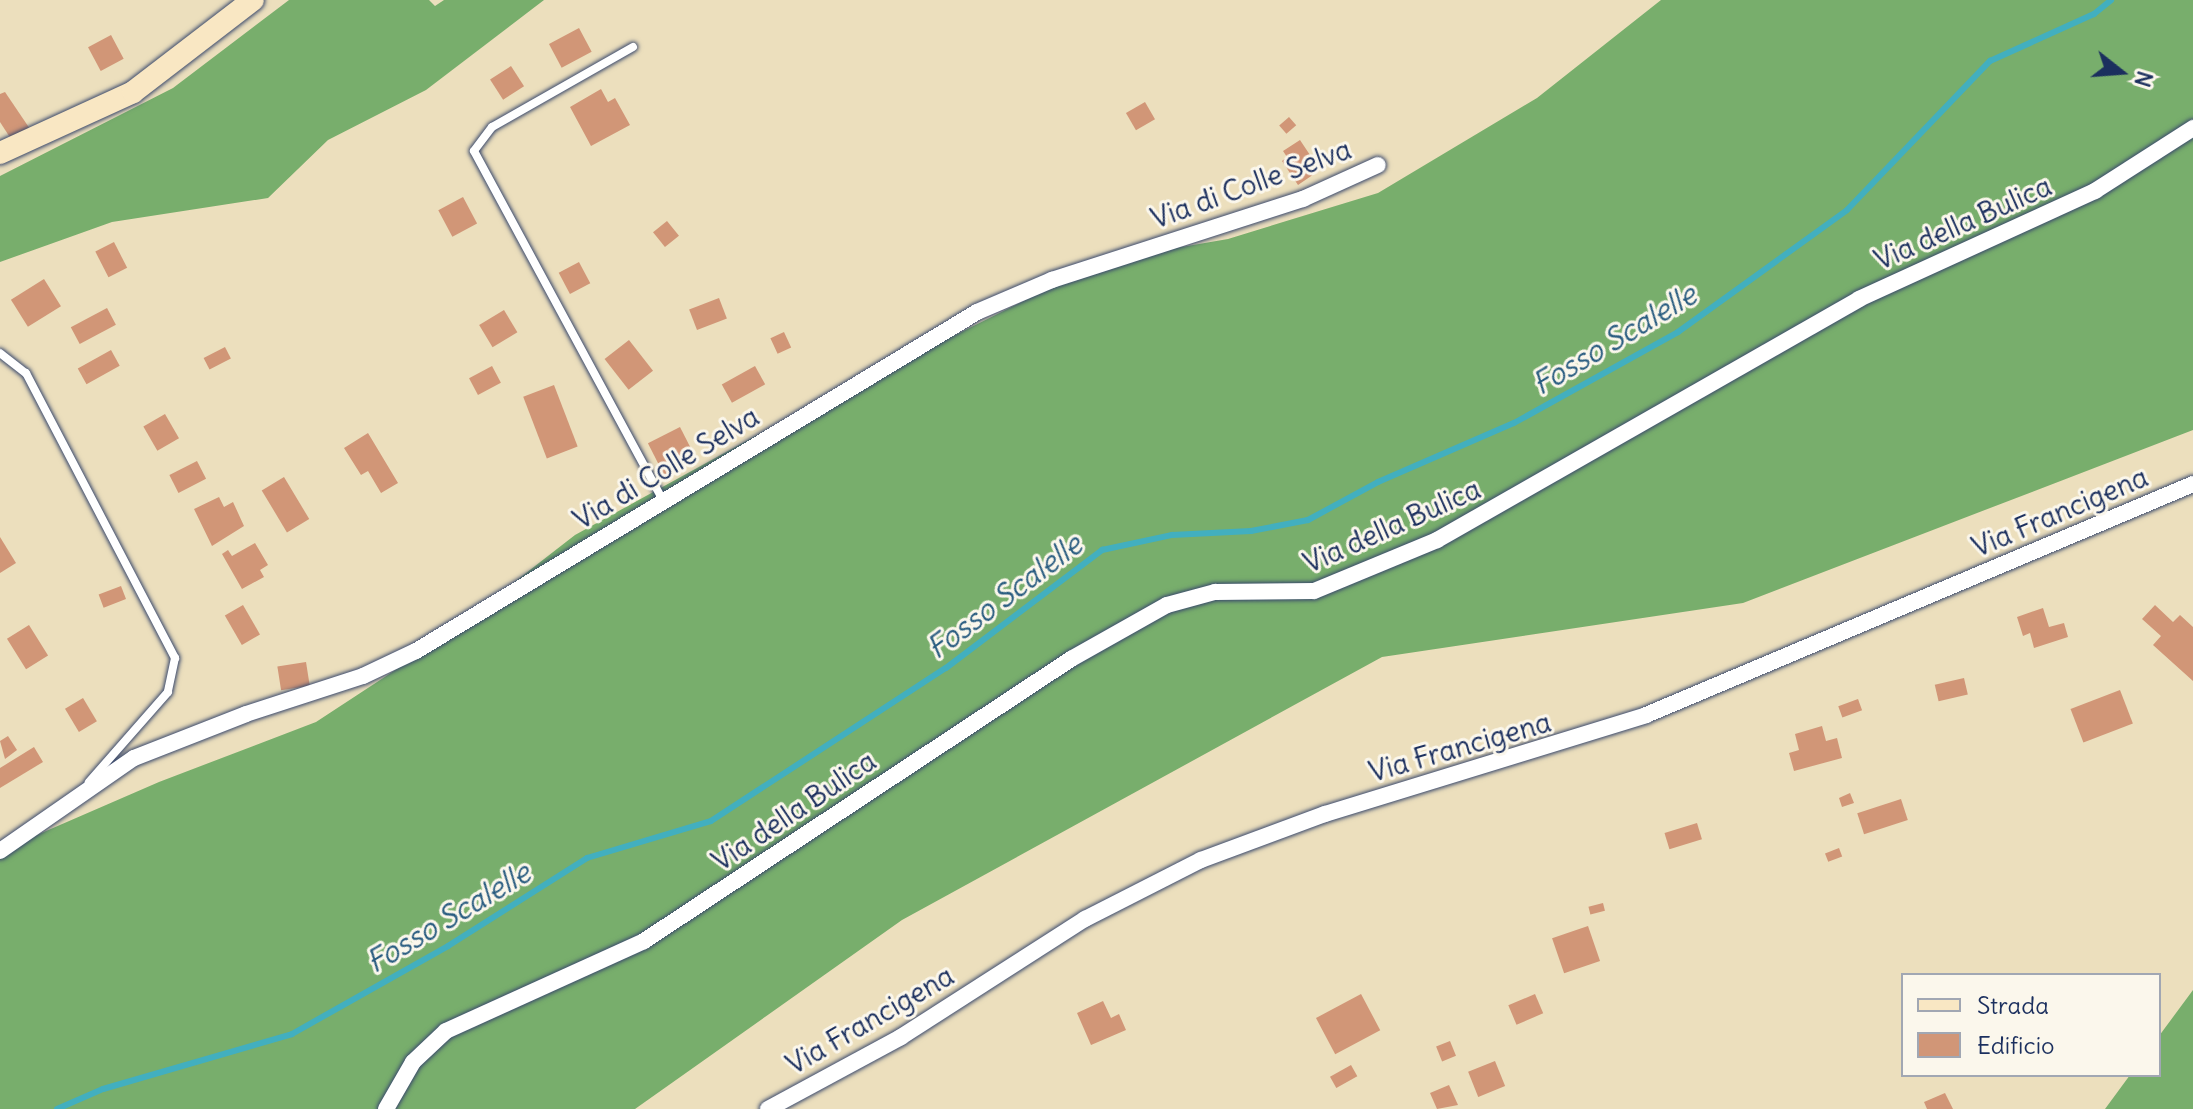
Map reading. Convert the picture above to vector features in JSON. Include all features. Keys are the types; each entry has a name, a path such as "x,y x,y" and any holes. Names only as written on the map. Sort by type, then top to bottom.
{"main road":[{"path":"0,153 133,92 253,0"}],"street":[{"name":"Via della Bulica","path":"386,1109 413,1062 446,1031 644,941 1071,659 1154,612 1215,592 1314,591 1437,540 1859,299 2095,191 2193,128"},
{"name":"Via di Colle Selva","path":"0,851 81,791 160,747 403,657 994,304 1052,280 1303,199 1378,165"},
{"name":"Via Francigena","path":"768,1109 901,1037 1095,913 1201,860 1325,814 1635,719 2193,484"}],"lane":[{"path":"633,47 492,127 474,151 663,500"},
{"path":"0,353 26,373 175,658 168,692 81,791"}],"green space":[{"path":"289,0 429,0 435,6 444,0 544,0 426,90 328,140 268,198 112,222 0,262 0,176 173,88"},
{"path":"1661,0 2193,0 2193,430 1743,603 1382,657 902,920 635,1109 0,1109 0,851 159,782 316,722 432,646 575,535 777,424 1106,260 1228,239 1378,193 1537,98"},
{"path":"2193,990 2193,1109 2105,1109 2129,1077 2161,1077 2161,1033"}],"building":[{"path":"579,28 592,52 562,68 549,44"},
{"path":"111,35 124,59 101,71 88,47"},
{"path":"511,66 524,86 503,100 490,80"},
{"path":"601,89 608,102 615,98 630,125 591,146 570,107"},
{"path":"5,92 30,129 11,139 0,122 0,94"},
{"path":"1145,102 1155,119 1136,130 1126,113"},
{"path":"1289,117 1296,125 1286,134 1279,126"},
{"path":"1300,140 1320,170 1298,185 1282,161 1287,157 1283,151"},
{"path":"463,197 477,223 452,237 438,210"},
{"path":"667,221 679,236 665,247 653,232"},
{"path":"114,242 127,268 108,277 95,252"},
{"path":"579,262 590,283 570,294 559,273"},
{"path":"44,279 61,306 28,327 11,300"},
{"path":"719,298 727,319 697,330 689,309"},
{"path":"107,308 116,325 80,344 71,327"},
{"path":"504,310 517,332 493,347 479,325"},
{"path":"784,332 791,347 778,354 770,338"},
{"path":"629,340 653,371 629,390 605,359"},
{"path":"225,347 231,359 210,369 204,358"},
{"path":"111,350 120,366 86,384 78,368"},
{"path":"492,366 501,383 478,395 469,378"},
{"path":"755,366 765,384 732,403 722,384"},
{"path":"554,385 578,447 547,458 523,397"},
{"path":"165,414 179,438 157,451 143,426"},
{"path":"680,427 697,460 665,476 648,443"},
{"path":"368,433 398,483 381,493 368,471 361,475 344,448"},
{"path":"197,461 206,479 178,493 169,475"},
{"path":"284,477 309,519 287,532 262,490"},
{"path":"219,497 224,507 233,502 244,526 212,546 194,509"},
{"path":"0,537 16,563 0,573"},
{"path":"255,543 268,565 260,570 264,577 242,589 222,554 228,550 232,556"},
{"path":"121,586 126,599 104,608 99,595"},
{"path":"243,605 260,634 242,645 225,616"},
{"path":"2155,605 2173,622 2180,615 2193,627 2193,681 2153,645 2161,636 2142,619"},
{"path":"2043,608 2049,627 2064,623 2068,637 2034,648 2030,633 2023,636 2017,617"},
{"path":"29,625 48,656 26,669 7,639"},
{"path":"306,662 310,686 281,690 277,667"},
{"path":"1964,678 1968,695 1939,701 1935,685"},
{"path":"2120,690 2133,724 2083,743 2071,709"},
{"path":"83,698 97,721 79,732 65,709"},
{"path":"1858,699 1862,710 1842,717 1838,706"},
{"path":"1822,726 1826,741 1837,738 1842,758 1794,771 1789,753 1799,750 1795,734"},
{"path":"8,736 17,750 5,759 0,741"},
{"path":"34,747 43,762 0,788 0,768"},
{"path":"1850,793 1854,803 1842,807 1839,798"},
{"path":"1901,799 1908,820 1864,834 1857,813"},
{"path":"1697,823 1702,839 1669,849 1664,833"},
{"path":"1839,848 1842,856 1828,862 1825,853"},
{"path":"1603,903 1605,911 1590,914 1588,907"},
{"path":"1588,926 1600,961 1564,973 1552,938"},
{"path":"1361,994 1380,1030 1335,1054 1316,1018"},
{"path":"1535,994 1543,1013 1517,1025 1508,1005"},
{"path":"1103,1001 1111,1018 1119,1014 1126,1030 1091,1045 1077,1013"},
{"path":"1450,1041 1456,1056 1442,1061 1436,1047"},
{"path":"1495,1061 1505,1086 1478,1097 1468,1072"},
{"path":"1351,1065 1357,1076 1336,1088 1330,1077"},
{"path":"1449,1085 1458,1105 1437,1109 1430,1093"},
{"path":"1945,1093 1953,1109 1927,1109 1924,1102"}],"waterway":[{"name":"Fosso Scalelle","path":"57,1109 103,1089 292,1034 448,946 587,858 711,821 946,668 1102,550 1172,535 1251,531 1308,520 1378,482 1514,423 1678,332 1847,210 1990,61 2094,14 2111,0"}]}
